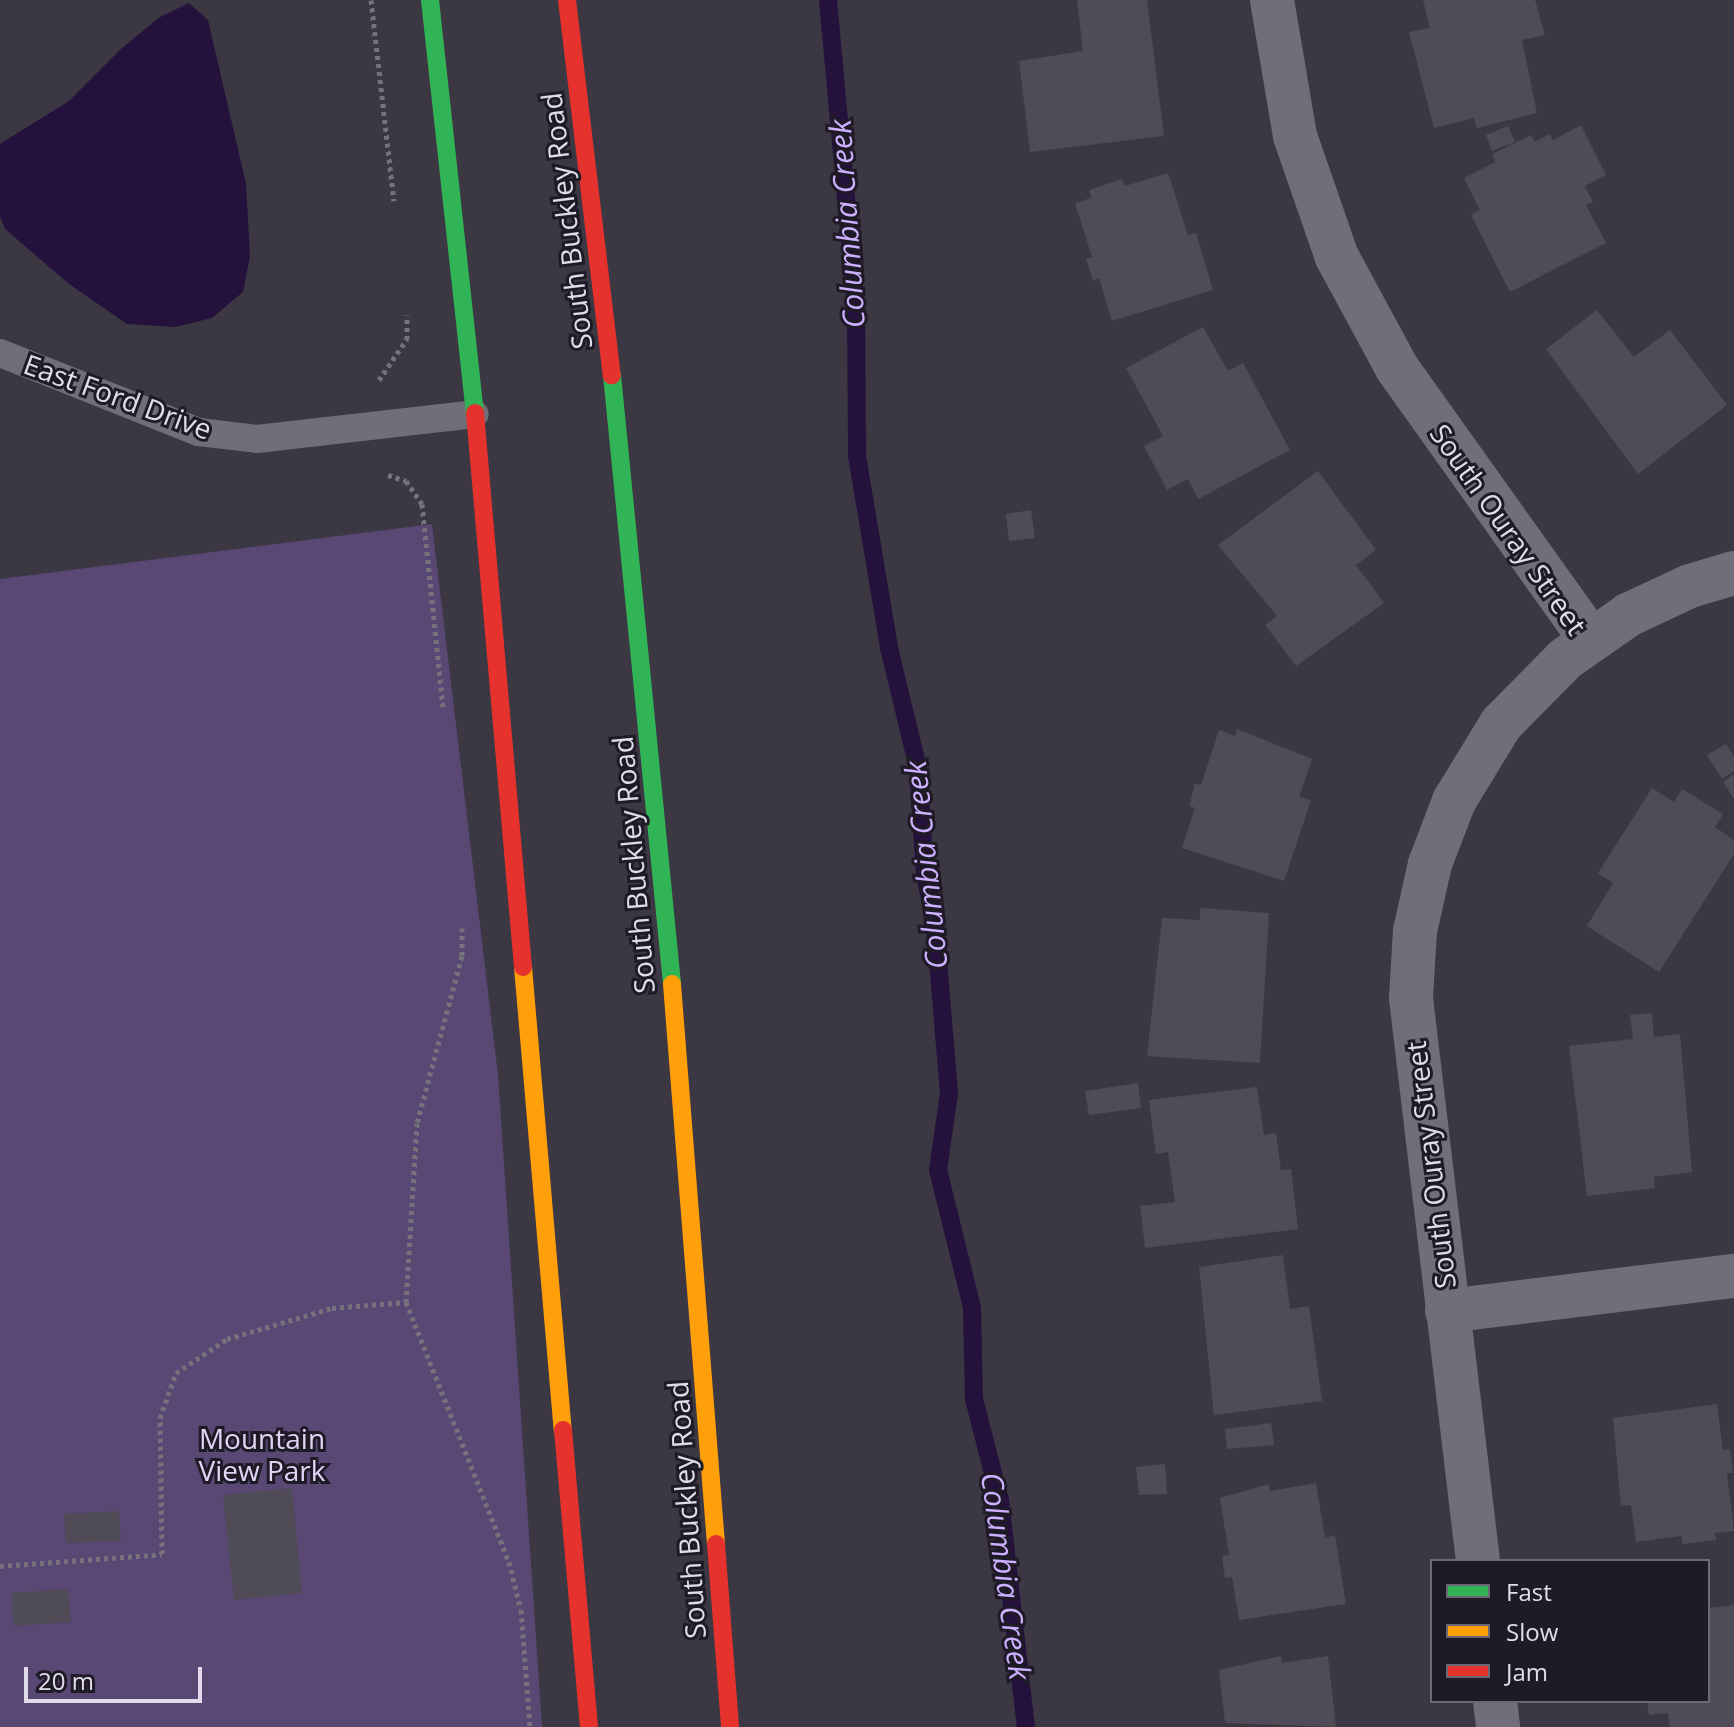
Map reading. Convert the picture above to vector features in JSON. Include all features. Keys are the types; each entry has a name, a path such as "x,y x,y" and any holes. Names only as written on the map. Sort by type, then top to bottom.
{"main road":[{"path":"430,0 475,414 589,1727"},
{"name":"South Buckley Road","path":"567,0 621,448 680,1071 730,1727"}],"street":[{"name":"South Ouray Street","path":"1272,0 1295,136 1337,257 1397,368 1590,639 1501,724 1454,801 1430,864 1418,917 1411,998 1478,1559"},
{"path":"1590,639 1690,586 1734,573"},
{"path":"1447,1311 1734,1276"},
{"path":"1495,1703 1498,1727"}],"lane":[{"name":"East Ford Drive","path":"0,353 199,432 257,439 475,414"}],"path":[{"path":"371,0 396,218"},
{"path":"378,380 407,339 407,311"},
{"path":"388,475 406,481 422,504 444,720"},
{"path":"463,917 462,956 417,1123 406,1302 509,1562 521,1610 530,1727"},
{"path":"0,1566 162,1554 160,1418 176,1373 227,1339 332,1308 406,1302"}],"green space":[{"name":"Mountain View Park","path":"432,524 498,1075 542,1727 0,1727 0,579"}],"shaded area":[{"path":"189,3 208,20 246,184 250,256 243,292 212,318 175,327 127,324 69,284 5,229 0,217 0,144 69,101 122,48 160,17"}],"building":[{"path":"1077,0 1147,0 1164,136 1030,152 1019,61 1083,51"},
{"path":"1423,0 1535,0 1545,35 1522,40 1537,113 1477,128 1474,118 1434,128 1409,32 1430,28"},
{"path":"1581,125 1606,175 1585,186 1593,202 1586,205 1606,243 1510,292 1471,215 1480,210 1464,178 1495,162 1492,154 1531,135 1535,142 1550,134 1553,140"},
{"path":"1508,126 1515,142 1492,151 1486,135"},
{"path":"1168,173 1188,235 1196,233 1213,290 1112,321 1099,278 1093,281 1086,259 1092,257 1075,203 1091,198 1089,190 1122,179 1125,186"},
{"path":"1597,310 1634,357 1670,330 1727,405 1638,474 1546,349"},
{"path":"1203,327 1228,371 1243,363 1290,450 1198,499 1188,479 1167,490 1144,446 1163,436 1126,368"},
{"path":"1318,471 1376,550 1356,565 1384,603 1296,666 1265,625 1277,616 1218,545"},
{"path":"1031,510 1035,538 1009,541 1006,514"},
{"path":"1237,729 1312,759 1299,797 1311,800 1284,881 1182,848 1195,808 1189,806 1195,784 1201,785 1219,730 1235,736"},
{"path":"1726,744 1734,757 1734,771 1722,779 1707,755"},
{"path":"1734,774 1734,799 1723,782"},
{"path":"1652,788 1674,802 1682,789 1723,814 1715,827 1734,840 1734,854 1659,972 1587,926 1613,883 1598,873"},
{"path":"1200,908 1269,913 1260,1063 1147,1056 1162,918 1200,920"},
{"path":"1652,1013 1654,1037 1680,1034 1692,1172 1654,1177 1655,1188 1587,1196 1569,1046 1633,1039 1630,1015"},
{"path":"1138,1083 1141,1108 1089,1115 1085,1091"},
{"path":"1257,1087 1264,1135 1276,1133 1281,1170 1291,1169 1298,1229 1145,1248 1140,1206 1175,1202 1168,1152 1156,1154 1149,1100"},
{"path":"1283,1255 1290,1309 1309,1306 1322,1401 1214,1415 1199,1267"},
{"path":"1717,1404 1723,1450 1730,1449 1733,1473 1727,1473 1734,1531 1715,1533 1716,1540 1683,1544 1681,1536 1636,1542 1631,1505 1621,1506 1613,1418"},
{"path":"1271,1423 1274,1445 1227,1449 1225,1429"},
{"path":"1165,1464 1167,1494 1139,1495 1136,1467"},
{"path":"1316,1483 1325,1538 1335,1535 1346,1604 1239,1620 1232,1577 1225,1578 1222,1556 1229,1555 1220,1498 1269,1484 1270,1491"},
{"path":"292,1488 302,1593 234,1600 223,1495"},
{"path":"119,1511 121,1541 66,1543 64,1514"},
{"path":"68,1589 71,1622 14,1626 11,1593"},
{"path":"1734,1605 1734,1727 1670,1727 1668,1713 1649,1715 1647,1703 1710,1703 1710,1608"},
{"path":"1281,1656 1282,1663 1328,1656 1336,1727 1225,1723 1219,1670"}],"waterway":[{"name":"Columbia Creek","path":"828,0 856,308 857,456 889,648 918,768 925,874 935,924 949,1093 938,1170 972,1307 974,1399 1000,1500 1026,1727"}],"traffic: fast":[{"path":"430,0 475,413"},
{"path":"612,375 672,984"}],"traffic: slow":[{"path":"523,967 563,1430"},
{"path":"672,984 716,1544"}],"traffic: jam":[{"path":"567,0 612,375"},
{"path":"475,413 523,967"},
{"path":"563,1430 589,1727"},
{"path":"716,1544 730,1727"}]}
